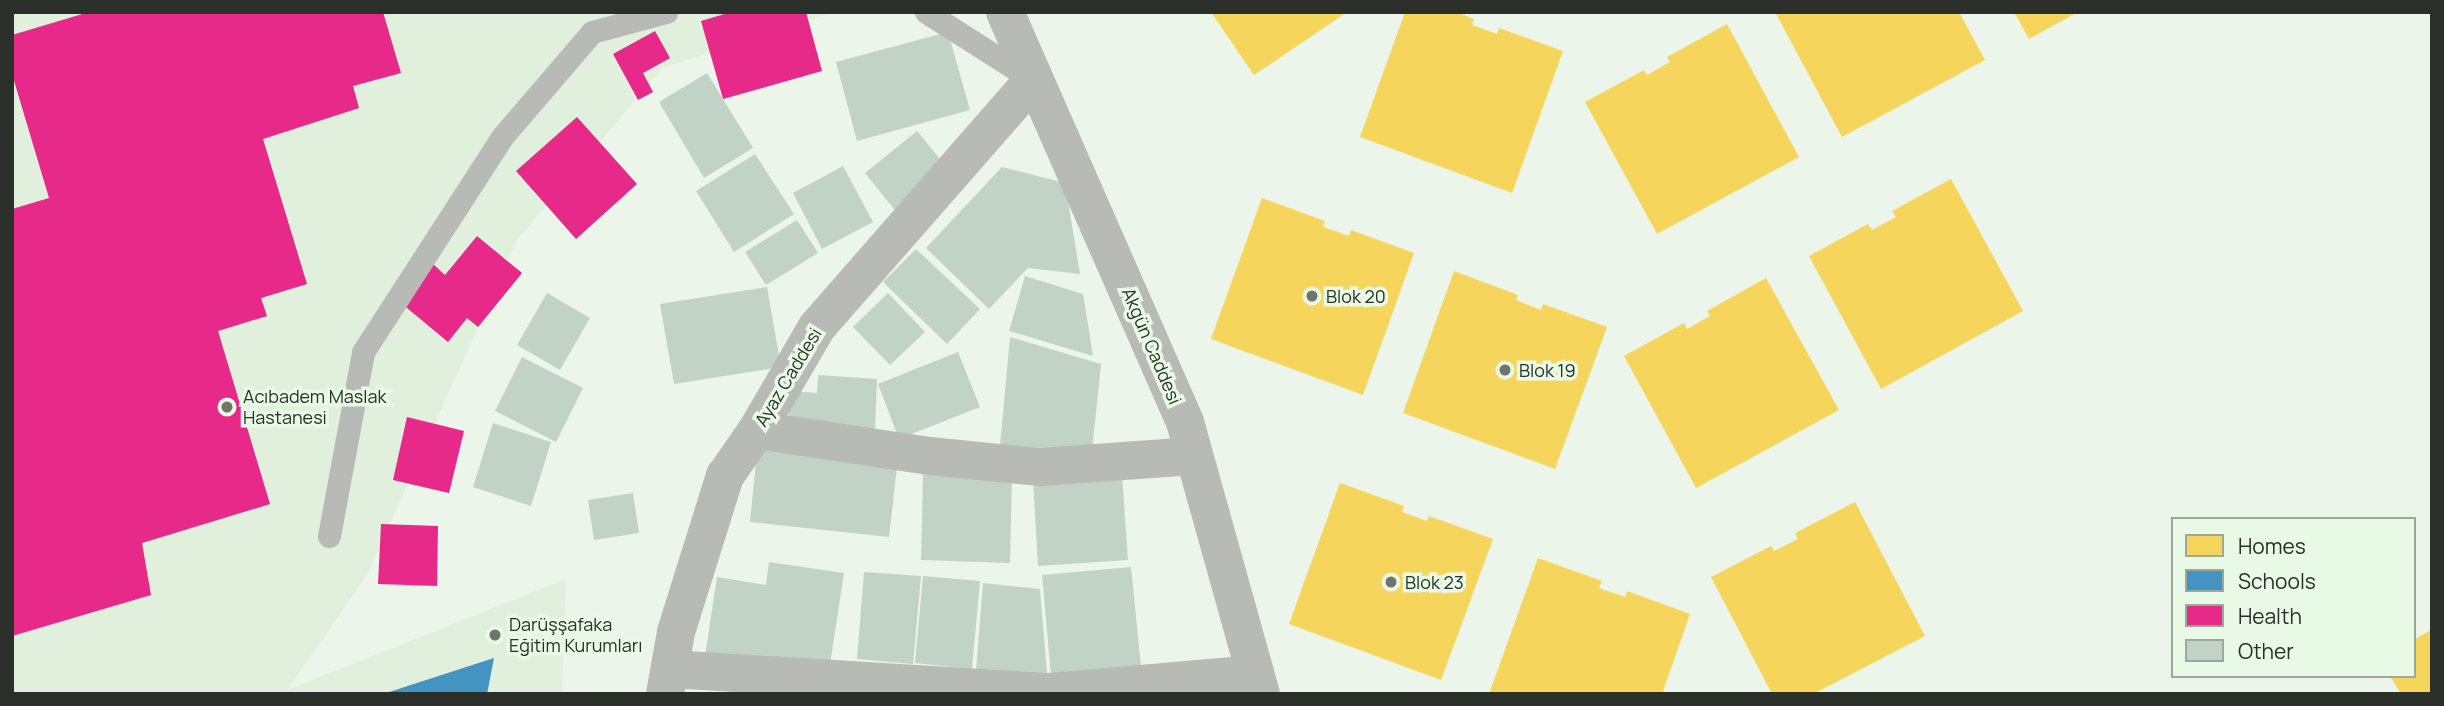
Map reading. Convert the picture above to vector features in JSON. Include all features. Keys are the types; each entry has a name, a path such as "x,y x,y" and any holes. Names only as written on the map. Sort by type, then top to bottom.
{"street":[{"name":"Akgün Caddesi","path":"1004,12 1179,409 1258,684"},
{"name":"Ayaz Caddesi","path":"667,681 676,632 725,477 757,430 817,327 1033,80"},
{"path":"757,430 929,456 1040,467 1194,456"},
{"path":"667,681 1050,692 1258,684"}],"lane":[{"path":"329,536 363,352 377,329 502,137 593,32 666,12"},
{"path":"926,12 1033,80"}],"shaded area":[{"name":"Acıbadem Maslak Hastanesi","path":"12,12 835,12 662,68 517,240 367,575 287,690 566,579 562,694 12,694"}],"building: Homes":[{"path":"1211,12 1347,12 1254,75"},
{"path":"1405,12 1456,12 1474,19 1472,25 1497,34 1499,28 1563,51 1512,193 1360,137"},
{"path":"1775,12 1959,12 1985,60 1842,137"},
{"path":"2014,12 2078,12 2029,39"},
{"path":"1727,24 1799,157 1657,234 1585,102 1644,70 1647,75 1670,62 1667,57"},
{"path":"1951,179 2023,311 1881,389 1809,256 1868,224 1872,230 1896,217 1892,211"},
{"name":"Blok 20","path":"1262,198 1325,221 1323,227 1349,236 1351,230 1414,253 1363,395 1211,339"},
{"name":"Blok 19","path":"1454,271 1518,295 1516,300 1541,310 1543,304 1607,327 1555,469 1403,413"},
{"path":"1766,278 1839,410 1696,488 1624,356 1684,323 1687,329 1710,316 1707,311"},
{"name":"Blok 23","path":"1340,483 1404,506 1402,512 1427,521 1429,516 1493,539 1441,680 1289,624"},
{"path":"1855,502 1925,636 1813,694 1772,694 1711,577 1771,546 1774,551 1798,539 1795,533"},
{"path":"1538,558 1602,581 1599,588 1625,597 1627,591 1690,614 1662,694 1489,694"},
{"path":"2432,629 2432,694 2401,694 2391,678 2416,678 2416,639"}],"building: Schools":[{"path":"494,658 487,694 386,694 386,693"}],"building: Health":[{"path":"89,12 383,12 401,73 353,86 359,108 263,139 307,284 261,298 267,316 218,331 270,504 142,543 151,595 12,636 12,209 49,198 12,74 12,35"},
{"path":"731,12 806,12 822,71 723,99 701,21"},
{"path":"655,31 670,58 643,73 653,92 638,100 613,54"},
{"path":"577,117 637,184 576,239 516,171"},
{"path":"477,236 522,273 478,327 467,318 448,342 401,303 433,264 445,275"},
{"path":"407,417 464,431 449,493 393,480"},
{"path":"381,524 438,526 437,586 378,584"}],"building: Other":[{"path":"948,32 970,110 857,141 836,62"},
{"path":"707,73 753,148 704,178 659,102"},
{"path":"917,131 950,171 898,214 865,173"},
{"path":"755,154 794,214 734,252 696,191"},
{"path":"843,166 873,222 822,249 793,193"},
{"path":"1002,167 1065,183 1080,274 1028,268 989,309 926,248"},
{"path":"797,220 818,253 766,285 745,252"},
{"path":"916,249 980,309 947,344 883,282"},
{"path":"1025,276 1083,294 1093,356 1009,331"},
{"path":"767,287 781,367 674,384 660,304"},
{"path":"547,293 590,318 560,370 517,345"},
{"path":"888,293 925,332 890,365 853,327"},
{"path":"1010,337 1101,364 1092,451 1000,446"},
{"path":"958,352 980,407 899,439 878,384"},
{"path":"522,357 583,388 556,442 495,411"},
{"path":"818,375 877,379 875,429 789,425 790,391 817,393"},
{"path":"493,423 551,442 531,506 473,487"},
{"path":"758,442 898,458 889,537 750,522"},
{"path":"923,475 1012,477 1010,563 921,560"},
{"path":"1122,475 1128,560 1038,566 1033,480"},
{"path":"633,493 639,533 594,540 588,500"},
{"path":"769,562 844,573 828,677 704,663 717,577 766,585"},
{"path":"1131,567 1141,667 1051,675 1042,575"},
{"path":"864,572 921,576 913,664 857,659"},
{"path":"923,576 980,581 972,669 915,663"},
{"path":"983,583 1040,589 1047,674 976,671"}],"place":[{"name":"Blok 20","path":"1312,296"},
{"name":"Blok 19","path":"1505,370"},
{"name":"Acıbadem Maslak Hastanesi","path":"227,407"},
{"name":"Blok 23","path":"1391,582"},
{"name":"Darüşşafaka Eğitim Kurumları","path":"495,635"}]}
